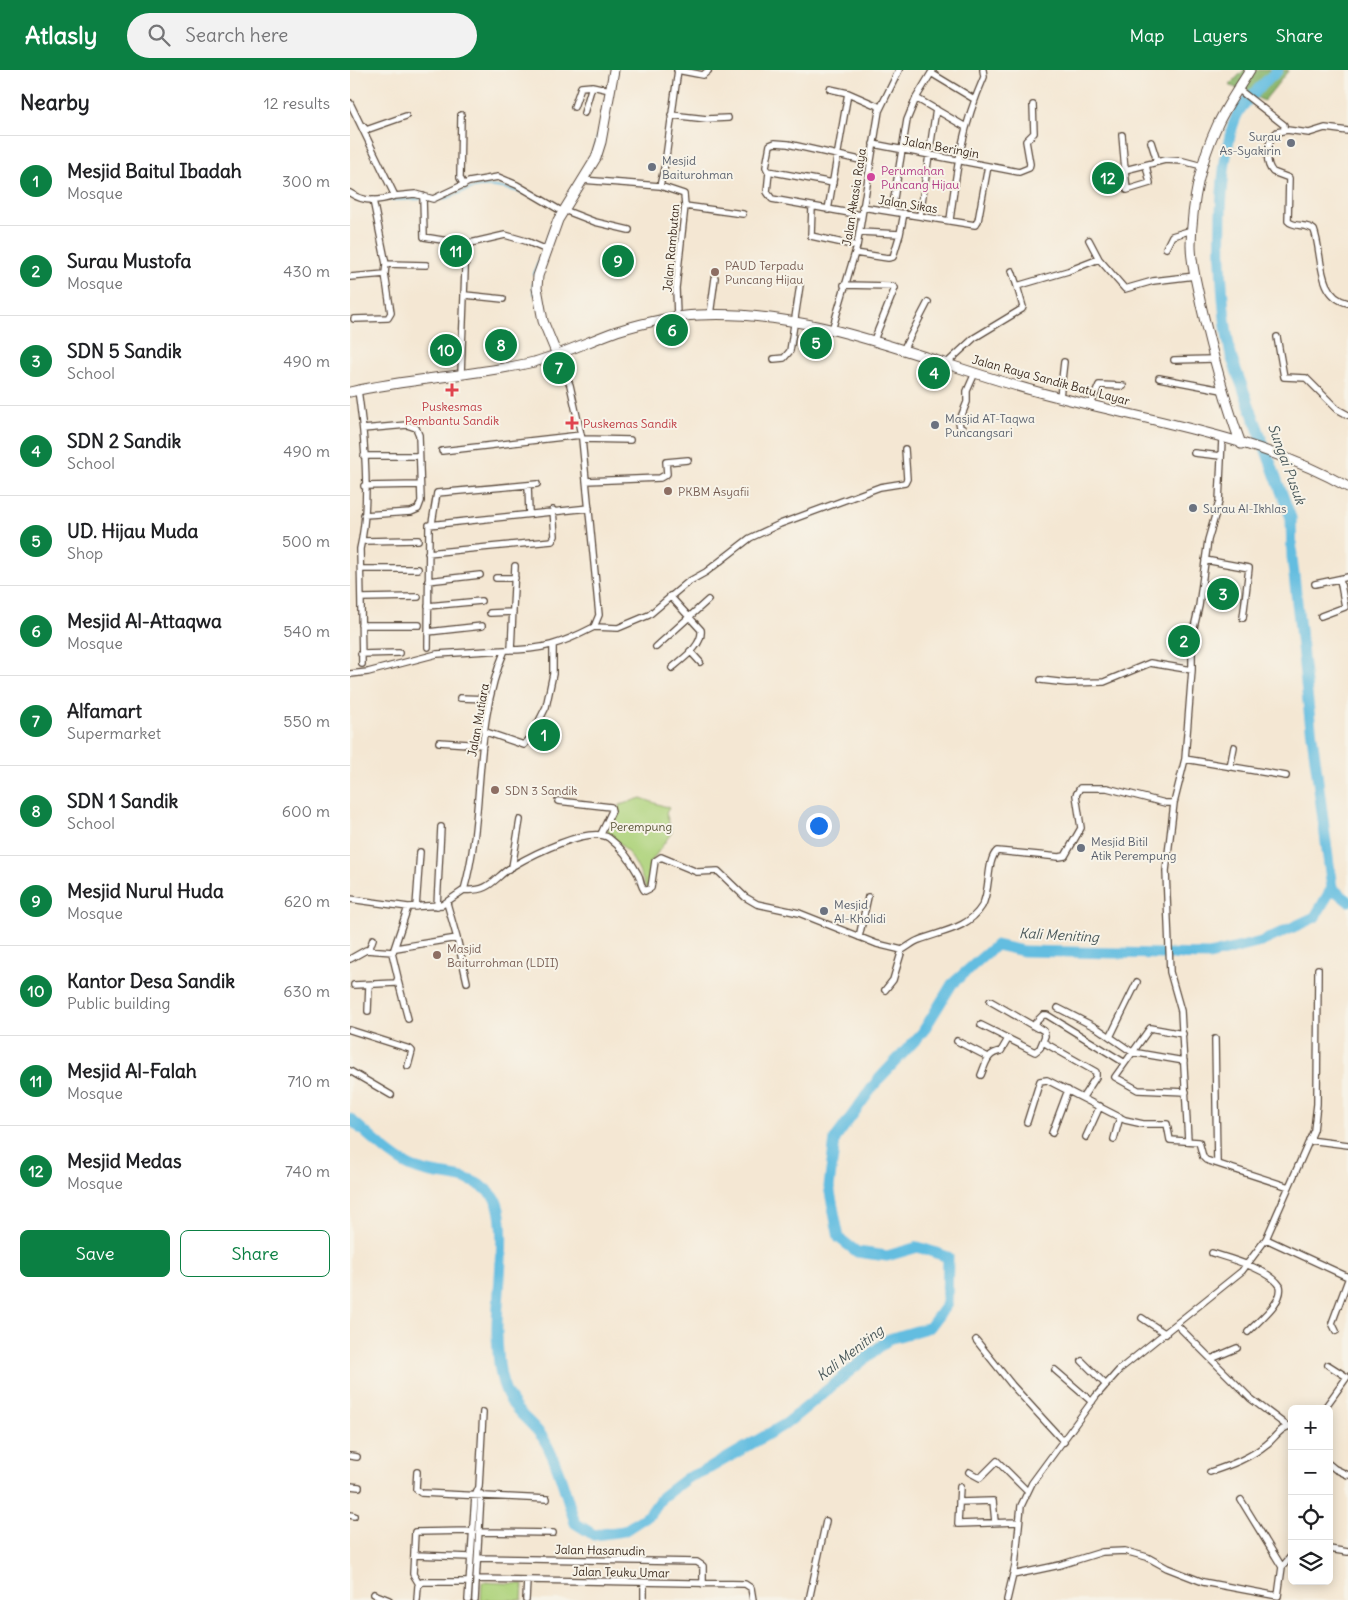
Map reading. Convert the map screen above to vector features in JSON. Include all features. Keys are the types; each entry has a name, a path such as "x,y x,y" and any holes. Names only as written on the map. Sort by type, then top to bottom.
{"main road":[{"path":"557,355 544,320 537,288 544,249 561,210 582,180 598,150 614,70"},
{"path":"1249,446 1222,390 1213,359 1195,276 1192,230 1202,166 1217,125 1240,91 1250,70"},
{"name":"Jalan Raya Sandik Batu Layar","path":"354,391 513,367 557,355 619,330 676,317 710,315 766,318 796,322 874,340 974,373 1222,438 1281,457 1348,487"}],"street":[{"path":"660,186 666,164 678,70 703,75 708,71"},
{"name":"Jalan Akasia Raya","path":"832,330 860,232 869,162 880,107 898,70"},
{"name":"Jalan Sikas","path":"950,220 957,160 964,126 984,76 983,70"},
{"path":"892,210 907,120 916,98 932,72 974,98"},
{"path":"574,107 580,88 592,86 610,90"},
{"path":"584,113 592,86"},
{"path":"830,89 848,93 880,107"},
{"path":"1240,91 1284,125 1284,130"},
{"path":"828,210 848,93"},
{"path":"916,98 964,126"},
{"path":"350,104 395,196"},
{"name":"Jalan Beringin","path":"873,144 1019,172 1030,166 1026,140 1034,133 1033,105"},
{"path":"920,215 936,110"},
{"path":"461,115 460,178 464,185"},
{"path":"671,115 707,119 728,118"},
{"path":"360,123 366,130 406,116"},
{"path":"1348,131 1325,128 1306,133 1284,130 1275,133 1270,139 1269,166 1272,172 1289,178 1288,220 1291,224 1308,226 1314,230 1330,292 1337,299 1348,304"},
{"path":"1122,135 1127,190 1150,183 1146,165"},
{"path":"1151,142 1158,161"},
{"path":"861,216 770,198 767,192 769,172 766,167 769,147 773,143 837,154 869,162"},
{"path":"1125,170 1158,161 1173,160 1202,166"},
{"name":"Jalan Sikas","path":"862,207 892,210 973,225 979,220 988,166"},
{"path":"769,172 832,183"},
{"path":"350,193 360,199 373,201 415,194 422,199 433,199 475,180 498,177 517,185 561,210 595,222 629,230"},
{"name":"Jalan Rambutan","path":"582,180 660,186 682,192 685,196 676,288 676,317"},
{"path":"422,199 424,237 466,244 502,235 544,249"},
{"path":"354,319 390,316 385,274 386,264 373,201"},
{"path":"685,206 743,214"},
{"path":"812,207 811,236 856,246"},
{"path":"855,253 890,258 894,255 904,212"},
{"path":"1166,248 1172,236 1192,230"},
{"path":"860,232 900,234"},
{"path":"1089,240 1099,258 1125,289 1153,281 1195,276"},
{"path":"461,374 466,244"},
{"path":"1017,286 1068,271 1099,258"},
{"path":"386,264 426,265"},
{"path":"946,364 974,338 1022,309 1023,306 1012,271"},
{"path":"350,277 385,274"},
{"path":"710,315 715,278"},
{"path":"774,359 784,358 788,355 796,322 800,285"},
{"path":"844,285 892,286 895,288 874,340"},
{"path":"464,295 503,299"},
{"path":"903,350 928,302"},
{"path":"1277,337 1282,374 1287,377 1306,378 1337,409 1348,415"},
{"path":"557,355 570,385 582,437 599,607 594,627"},
{"path":"1174,360 1213,359"},
{"path":"1060,397 1064,362"},
{"path":"963,429 959,427 959,423 967,404 967,391 974,373"},
{"path":"1159,378 1222,390"},
{"path":"1091,404 1099,385 1123,386"},
{"path":"354,391 363,429 364,456 363,541 360,549 362,664"},
{"path":"363,429 411,426 418,431 421,497 418,509 411,512 364,515"},
{"path":"442,451 582,437 630,440"},
{"path":"1188,1140 1181,1011 1170,972 1166,871 1174,803 1185,759 1192,670 1192,636 1199,606 1205,560 1219,502 1222,438"},
{"path":"350,674 362,673 437,654 537,650 553,646 594,627 612,629 634,623 649,615 670,596 750,538 806,513 880,486 905,483 907,479 906,449"},
{"path":"1194,453 1221,456"},
{"path":"364,456 419,456"},
{"path":"586,481 660,478 667,474 666,462 688,460"},
{"path":"428,647 428,528 432,523 437,493 537,484"},
{"path":"364,486 420,485"},
{"path":"528,485 529,513"},
{"path":"432,523 553,510 590,508"},
{"path":"428,553 552,541 555,536 553,510"},
{"path":"363,541 418,540"},
{"path":"1205,560 1248,566 1243,618"},
{"name":"Jalan Mutiara","path":"464,890 474,844 483,745 490,700 508,650 516,566"},
{"path":"361,569 418,569"},
{"path":"428,580 480,575"},
{"path":"1315,584 1348,577"},
{"path":"496,578 515,578"},
{"path":"1321,616 1344,608 1347,604 1340,579"},
{"path":"670,596 701,634 699,642 672,668"},
{"path":"361,598 418,597"},
{"path":"656,647 708,600"},
{"path":"428,606 481,601"},
{"path":"490,613 513,612"},
{"path":"361,625 419,625"},
{"path":"428,632 482,626"},
{"path":"486,732 524,745 529,740 546,707 553,674 553,646"},
{"path":"690,651 700,662"},
{"path":"361,654 399,653"},
{"path":"1041,680 1066,683 1104,682 1150,663 1192,670"},
{"path":"460,698 490,700"},
{"path":"439,742 483,745"},
{"path":"1230,767 1234,747"},
{"path":"1185,759 1286,776"},
{"path":"350,899 408,907 437,906 447,903 464,890 486,888 512,867 582,835 601,834 609,838 626,855 645,891 651,888 655,861 661,857 697,872 716,870 745,897 756,904 799,913 886,948 902,950 918,940 951,930 976,913 988,894 992,858 997,851 1059,858 1065,856 1081,828 1076,795 1080,788 1102,787 1165,803 1174,803"},
{"path":"558,801 611,807 612,811 601,834"},
{"path":"512,867 520,820"},
{"path":"437,906 441,827"},
{"path":"416,907 420,852"},
{"path":"859,936 868,897"},
{"path":"447,903 467,982"},
{"path":"392,953 396,948 408,907"},
{"path":"396,948 457,938"},
{"path":"369,950 373,939"},
{"path":"350,959 369,950 392,953"},
{"path":"885,990 892,980 902,950"},
{"path":"392,953 408,1019"},
{"path":"1007,1600 1013,1574 1018,1522 1021,1506 1027,1491 1092,1402 1120,1369 1166,1334 1248,1265 1266,1239 1314,1130 1317,1104 1318,969"},
{"path":"354,985 393,985 398,981"},
{"path":"1110,1037 1137,982"},
{"path":"368,985 368,1011"},
{"path":"981,1025 1035,1052 1043,1042 1045,1034 1038,1028 990,1001"},
{"path":"1058,1008 1110,1037 1132,1052 1184,1061"},
{"path":"1038,1028 1036,1022 1043,1015 1047,1015 1125,1063"},
{"path":"1183,1034 1150,1028 1115,1077 1124,1084 1138,1090 1186,1092"},
{"path":"350,1030 410,1048 412,1051 408,1066"},
{"path":"981,1075 988,1057 994,1052 1001,1051 1008,1039"},
{"path":"1215,1039 1216,1163"},
{"path":"957,1041 988,1057"},
{"path":"1043,1042 1096,1072 1096,1077 1083,1097"},
{"path":"350,1071 391,1095"},
{"path":"1027,1122 1040,1081 1047,1080 1120,1117 1143,1124 1166,1124 1170,1140 1199,1142 1204,1160 1289,1187"},
{"path":"1052,1133 1068,1090"},
{"path":"1086,1137 1100,1106"},
{"path":"1114,1139 1120,1117"},
{"path":"1309,1140 1348,1145"},
{"path":"1266,1239 1348,1279 1332,1323 1336,1331"},
{"path":"1212,1253 1248,1265 1278,1283 1281,1290 1276,1303 1248,1332"},
{"path":"1142,1318 1166,1334"},
{"path":"1176,1325 1250,1398 1288,1425"},
{"path":"976,1340 1012,1385 1064,1442"},
{"path":"1210,1359 1237,1348"},
{"path":"1082,1361 1106,1385"},
{"path":"1327,1405 1347,1379 1346,1376 1328,1364"},
{"path":"1055,1370 1092,1402"},
{"path":"475,1600 478,1558 476,1532 484,1412"},
{"path":"1210,1472 1236,1463 1257,1452 1288,1427"},
{"path":"350,1456 357,1458"},
{"path":"968,1472 980,1478 997,1461 1027,1491"},
{"path":"1333,1468 1348,1475"},
{"path":"417,1472 416,1489 419,1493 547,1499"},
{"path":"350,1486 359,1487"},
{"path":"960,1487 958,1524 1018,1522"},
{"path":"1241,1500 1282,1567"},
{"path":"959,1502 994,1501 996,1522"},
{"path":"809,1600 826,1521"},
{"path":"417,1600 419,1584 413,1577 415,1532 553,1533"},
{"path":"468,1600 470,1557 476,1532"},
{"path":"1333,1550 1348,1552"},
{"path":"1013,1574 1060,1565 1102,1552 1125,1551 1147,1557 1167,1568 1200,1581 1278,1596 1282,1567 1288,1560"},
{"path":"414,1555 470,1557"},
{"name":"Jalan Hasanudin","path":"478,1558 697,1562 703,1566 703,1584"},
{"name":"Jalan Teuku Umar","path":"476,1579 746,1584 752,1589 753,1600"},
{"path":"526,1580 526,1600"},
{"path":"419,1584 422,1582 469,1582"},
{"path":"644,1582 644,1600"},
{"path":"374,1594 389,1600"}],"green space":[{"path":"1244,70 1289,70 1264,101 1229,85"},
{"name":"Perempung","path":"641,798 669,808 666,813 672,832 653,859 648,888 646,888 639,871 626,850 606,833 620,805"},
{"path":"482,1582 523,1584 522,1600 481,1600"}],"waterway":[{"name":"Sungai Pusuk","path":"1278,70 1240,109 1230,138 1222,200 1221,272 1227,335 1232,359 1291,518 1292,557 1310,720 1332,888"},
{"path":"590,160 598,136"},
{"path":"425,200 443,199 477,187 498,187 525,193"},
{"path":"391,200 421,199"},
{"path":"544,246 558,212"},
{"path":"534,274 539,260"},
{"path":"533,284 534,294"},
{"name":"Kali Meniting","path":"350,1119 391,1154 409,1166 427,1172 466,1179 484,1188 493,1196 498,1207 501,1222 502,1241 497,1335 499,1363 506,1391 515,1407 545,1441 558,1471 575,1523 594,1535 624,1531 650,1514 662,1497 687,1478 710,1468 787,1423 889,1339 930,1327 947,1304 948,1257 918,1247 887,1256 857,1252 839,1238 829,1187 835,1139 877,1081 922,1033 952,984 996,945 1023,951 1209,955 1261,942 1315,917 1332,888 1348,901"}],"place":[{"name":"Surau As-Syakirin","path":"1291,143"},
{"name":"Mesjid Baiturohman","path":"652,167"},
{"name":"Perumahan Puncang Hijau","path":"871,177"},
{"name":"Mesjid Medas","path":"1108,178"},
{"name":"Mesjid Al-Falah","path":"456,251"},
{"name":"Mesjid Nurul Huda","path":"618,261"},
{"name":"PAUD Terpadu Puncang Hijau","path":"715,272"},
{"name":"Mesjid Al-Attaqwa","path":"672,330"},
{"name":"UD. Hijau Muda","path":"816,343"},
{"name":"SDN 1 Sandik","path":"501,345"},
{"name":"Kantor Desa Sandik","path":"446,350"},
{"name":"Alfamart","path":"559,368"},
{"name":"SDN 2 Sandik","path":"934,373"},
{"name":"Puskesmas Pembantu Sandik","path":"452,390"},
{"name":"Puskemas Sandik","path":"572,423"},
{"name":"Masjid AT-Taqwa Puncangsari","path":"935,425"},
{"name":"PKBM Asyafii","path":"668,491"},
{"name":"Surau Al-Ikhlas","path":"1193,508"},
{"name":"SDN 5 Sandik","path":"1223,594"},
{"name":"Surau Mustofa","path":"1184,641"},
{"name":"Mesjid Baitul Ibadah","path":"544,735"},
{"name":"SDN 3 Sandik","path":"495,790"},
{"name":"Mesjid Bitil Atik Perempung","path":"1081,848"},
{"name":"Mesjid Al-Kholidi","path":"824,911"},
{"name":"Masjid Baiturrohman (LDII)","path":"437,955"}]}
